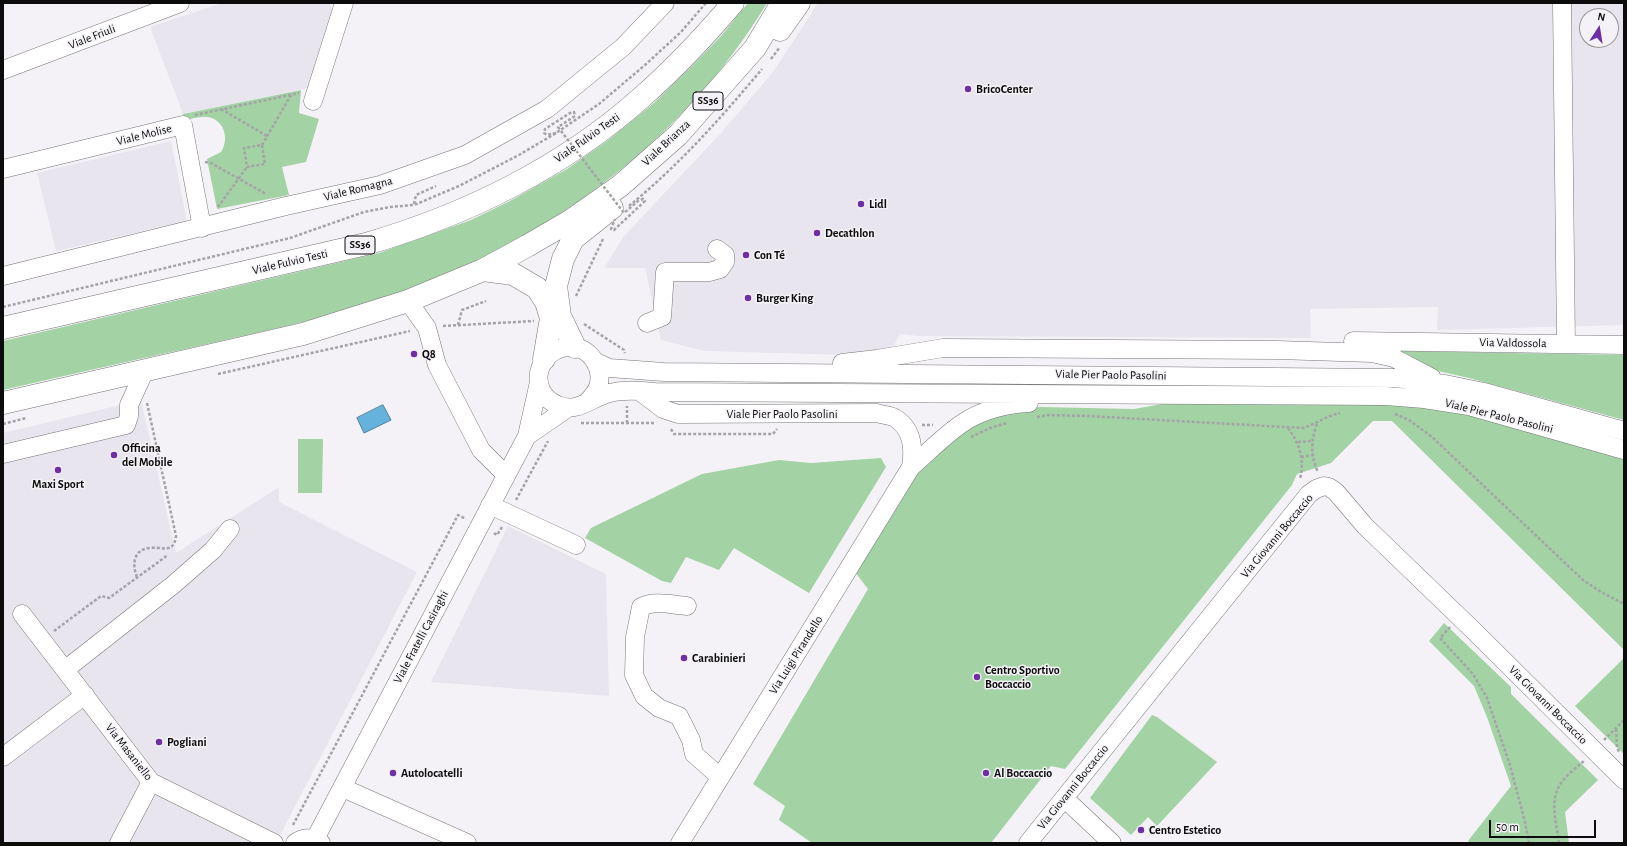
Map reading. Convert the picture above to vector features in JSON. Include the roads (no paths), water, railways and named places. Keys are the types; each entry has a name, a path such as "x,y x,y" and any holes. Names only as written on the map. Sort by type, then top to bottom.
{"highway":[{"name":"Viale Fulvio Testi","path":"3,328 366,244 408,232 452,214 503,190 554,162 604,128 641,98 676,66 733,3"},
{"name":"Viale Brianza","path":"620,186 678,135 755,48 782,3"},
{"path":"755,48 775,38 799,3"},
{"path":"575,347 560,316 556,286 563,259 573,239 617,204 620,186"},
{"name":"SS36","path":"3,403 302,334 408,301 483,270 570,221 620,186"},
{"path":"483,270 513,274 537,288 546,302 551,318 544,359"},
{"path":"3,313 75,296 115,302"}],"street":[{"name":"Viale Friuli","path":"3,70 180,3"},
{"path":"315,95 344,3"},
{"name":"Viale Romagna","path":"3,276 201,221 286,206 380,185 465,155 547,109 623,47 665,3"},
{"path":"1562,3 1566,344"},
{"name":"Viale Molise","path":"3,169 183,125 201,221"},
{"path":"647,324 662,317 665,272 709,272 720,269 725,262 725,255 718,249"},
{"path":"408,301 427,328 437,365 481,450 506,475"},
{"name":"Viale Pier Paolo Pasolini","path":"1277,350 1331,340 1401,342"},
{"name":"Via Valdossola","path":"1401,342 1624,345"},
{"path":"563,347 575,347 587,352 596,362 600,372 599,384 595,395 586,403 578,407 572,416 549,400 542,392 539,382 539,370 544,359 552,351 563,347"},
{"name":"Viale Pier Paolo Pasolini","path":"777,372 877,359 943,348 1277,350 1372,353 1394,358 1445,384"},
{"name":"Viale Pier Paolo Pasolini","path":"596,362 609,368 664,372 1394,378 1445,384 1484,392 1624,431"},
{"path":"3,454 126,425 129,416 129,405 145,370"},
{"name":"Viale Fratelli Casiraghi","path":"318,841 343,788 527,436 539,382"},
{"name":"Viale Pier Paolo Pasolini","path":"586,403 608,393 628,390 1386,396 1424,399 1468,406 1624,450"},
{"name":"Viale Pier Paolo Pasolini","path":"639,391 662,409 678,414 877,413 894,417 904,426 912,440 913,454 911,467"},
{"name":"Viale Pier Paolo Pasolini","path":"911,467 969,419 1008,404 1058,401 1120,404 1132,394"},
{"name":"Viale Fratelli Casiraghi","path":"527,436 572,416"},
{"name":"Via Luigi Pirandello","path":"680,843 911,467"},
{"name":"Via Giovanni Boccaccio","path":"1028,843 1309,494 1324,486 1330,487 1336,492 1365,526 1459,616 1624,780"},
{"path":"490,505 508,515 576,545"},
{"path":"66,669 173,585 213,550 230,529"},
{"path":"687,606 660,603 647,604 641,607 635,637 634,675 644,696 659,708 679,716 691,740 694,754 720,777"},
{"name":"Via Masaniello","path":"22,614 66,669 151,782 274,843"},
{"path":"3,757 85,695"},
{"path":"119,843 151,782"},
{"path":"343,788 467,843"},
{"path":"1064,798 1112,843"},
{"path":"293,836 318,841"}],"water":[{"path":"383,405 391,420 364,433 357,418"}],"place":[{"name":"BricoCenter","path":"968,89"},
{"name":"Lidl","path":"861,204"},
{"name":"Decathlon","path":"817,233"},
{"name":"Con Té","path":"746,255"},
{"name":"Burger King","path":"748,298"},
{"name":"Q8","path":"414,354"},
{"name":"Officina del Mobile","path":"114,455"},
{"name":"Maxi Sport","path":"58,470"},
{"name":"Carabinieri","path":"684,658"},
{"name":"Centro Sportivo Boccaccio","path":"977,677"},
{"name":"Pogliani","path":"159,742"},
{"name":"Autolocatelli","path":"393,773"},
{"name":"Al Boccaccio","path":"986,773"},
{"name":"Centro Estetico","path":"1141,830"}]}
